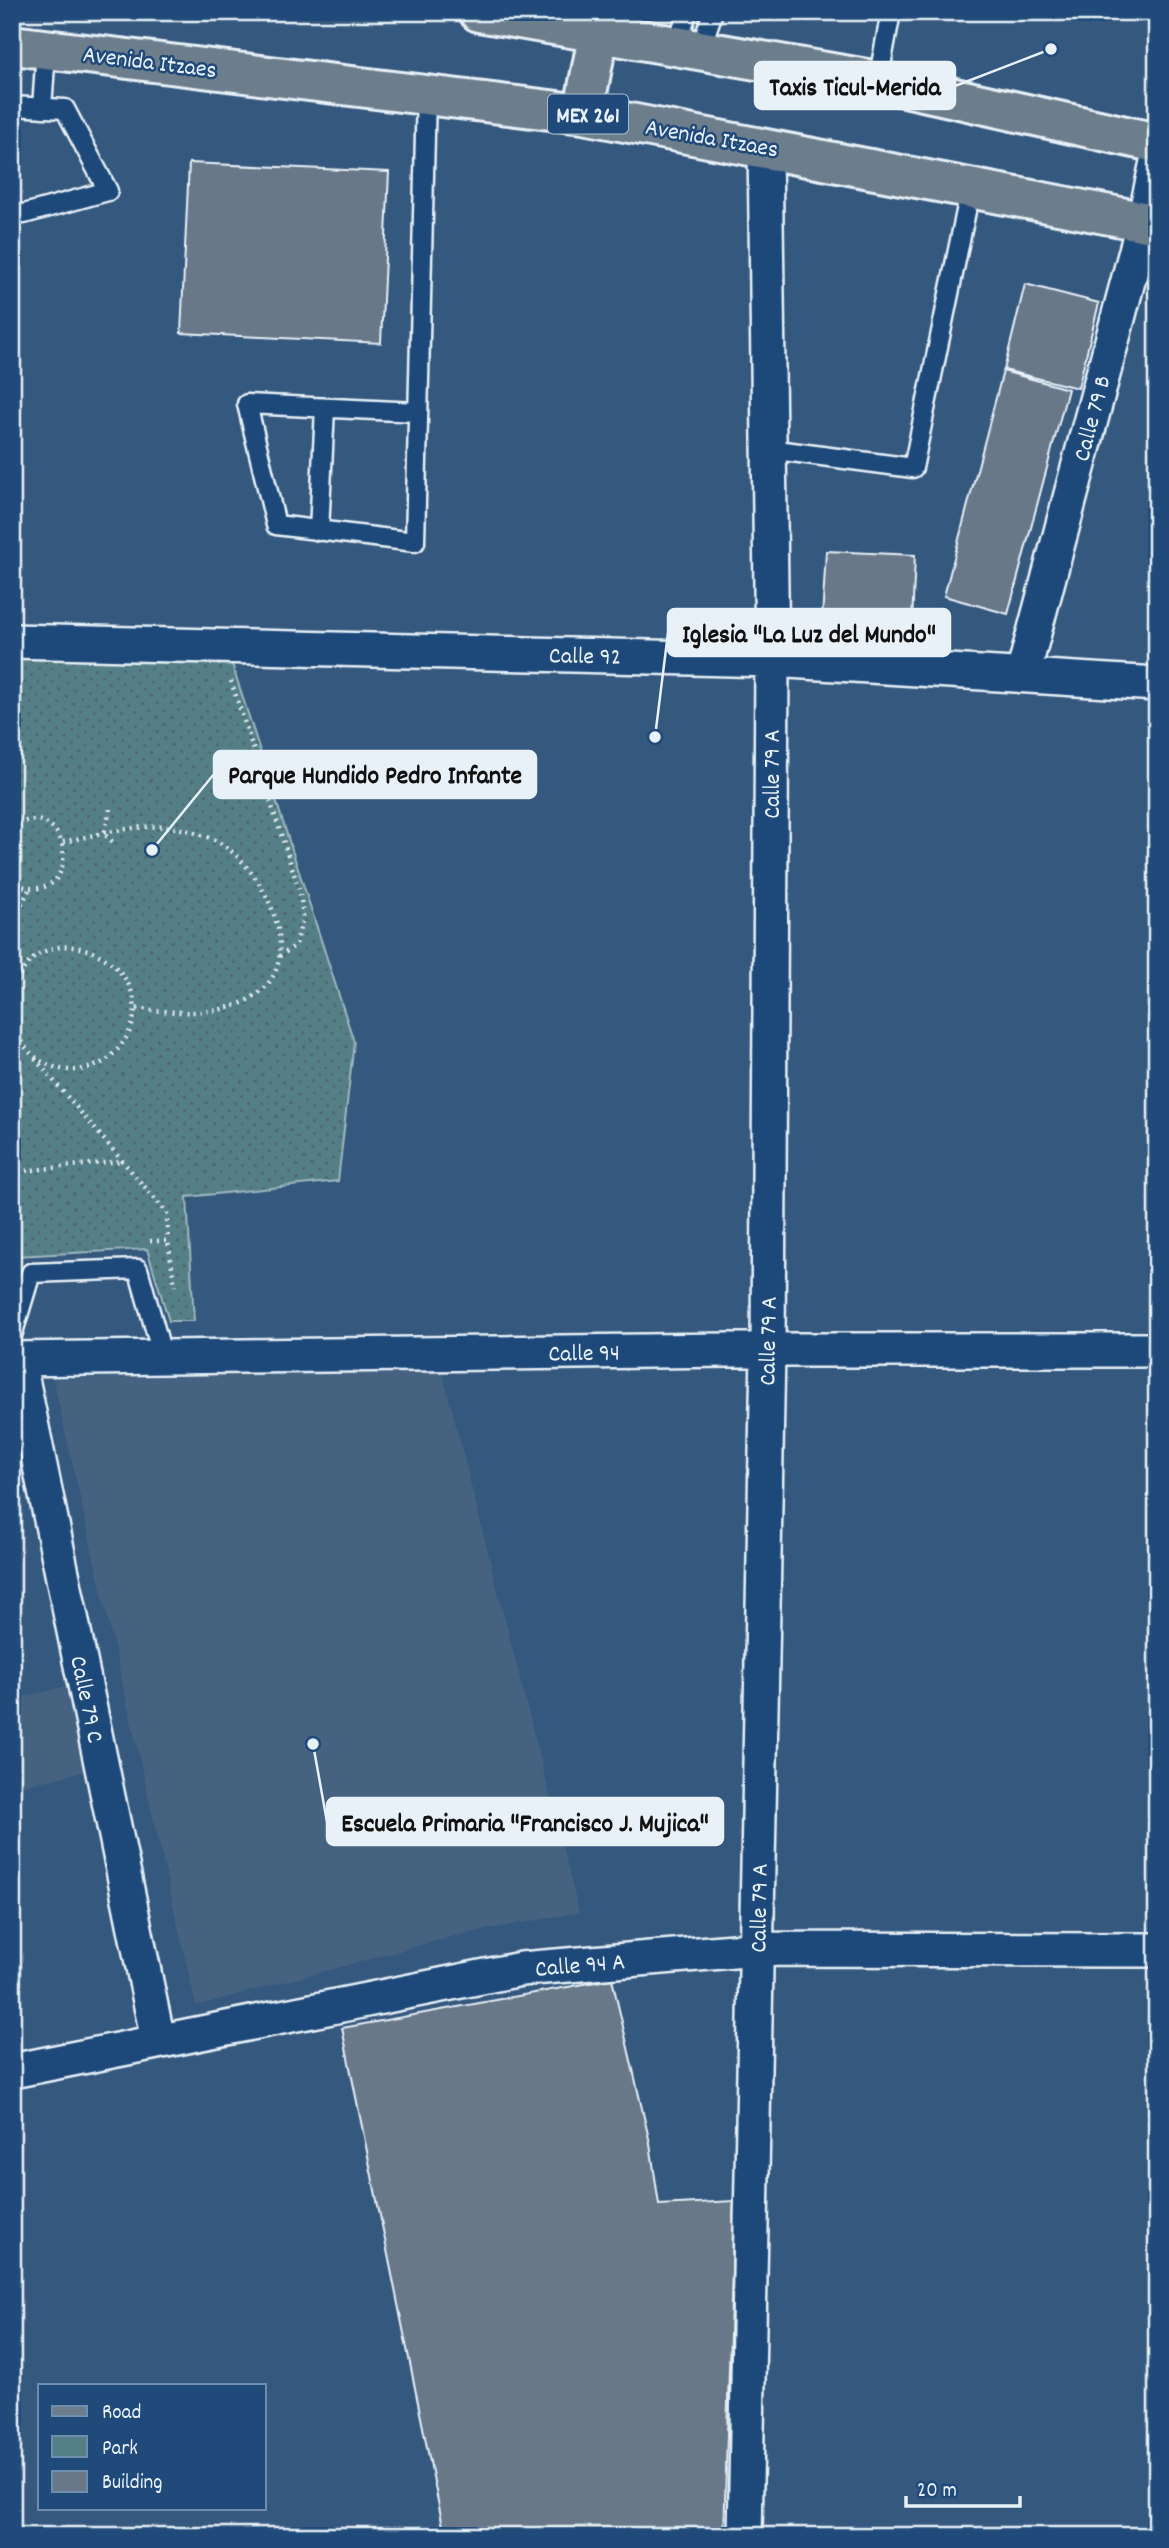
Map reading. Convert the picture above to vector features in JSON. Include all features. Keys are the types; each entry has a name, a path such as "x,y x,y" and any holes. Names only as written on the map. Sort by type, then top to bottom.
{"main road":[{"path":"479,12 595,23 688,36 1157,143"},
{"path":"583,114 595,23"},
{"name":"Avenida Itzaes","path":"29,48 426,93 583,114 765,146 1150,222"}],"street":[{"name":"Calle 79 A","path":"745,2536 768,1350 772,660 765,146"},
{"name":"Calle 79 B","path":"1023,674 1150,222 1157,162"},
{"name":"Calle 92","path":"12,641 772,660 1157,684"},
{"name":"Calle 94","path":"14,1351 163,1357 768,1350 1157,1350"},
{"name":"Calle 79 C","path":"14,1351 158,2040"},
{"name":"Calle 94 A","path":"12,2071 521,1969 757,1950 1157,1950"}],"lane":[{"path":"688,36 713,12"},
{"path":"878,81 891,12"},
{"path":"29,48 42,107"},
{"path":"418,412 247,404 275,525 415,542 426,93"},
{"path":"12,106 65,108 108,191 24,214 12,213"},
{"path":"769,449 913,468 971,187"},
{"path":"319,531 324,408"},
{"path":"14,1351 31,1273 138,1269 163,1357"}],"path":[{"path":"226,668 300,892 303,916 296,945 279,957"},
{"path":"104,834 110,809"},
{"path":"12,827 37,821 48,825 63,842 64,865 60,874 43,887 30,888 12,882"},
{"path":"63,842 104,834 170,827 220,842 260,882 278,920 279,957 267,985 238,1004 182,1013 134,1008"},
{"path":"104,834 115,844"},
{"path":"12,923 30,888"},
{"path":"12,995 27,964 45,952 65,946 87,947 106,956 121,971 131,988 134,1008 131,1027 122,1045 91,1068 71,1070 52,1067 34,1058 12,1033"},
{"path":"12,1024 20,1042 167,1213 168,1241"},
{"path":"12,1172 122,1161"}],"shaded area":[{"path":"442,1370 579,1912 455,1936 196,2006 53,1379"},
{"path":"65,1687 84,1772 12,1788 12,1699"}],"green space":[{"path":"12,653 230,658 354,1042 338,1181 187,1197 194,1321 169,1321 147,1249 16,1256 12,1266"}],"building":[{"path":"189,163 389,172 381,343 181,333"},
{"path":"1025,284 1099,303 1078,388 1004,370"},
{"path":"1003,371 1068,389 1008,614 944,596"},
{"path":"826,551 915,555 912,624 822,620"},
{"path":"612,1979 650,2143 659,2205 734,2201 724,2536 445,2536 342,2028"}],"place":[{"name":"Taxis Ticul-Merida","path":"1051,49"},
{"name":"Iglesia \"La Luz del Mundo\"","path":"655,737"},
{"name":"Parque Hundido Pedro Infante","path":"152,850"},
{"name":"Escuela Primaria \"Francisco J. Mujica\"","path":"313,1744"}]}
